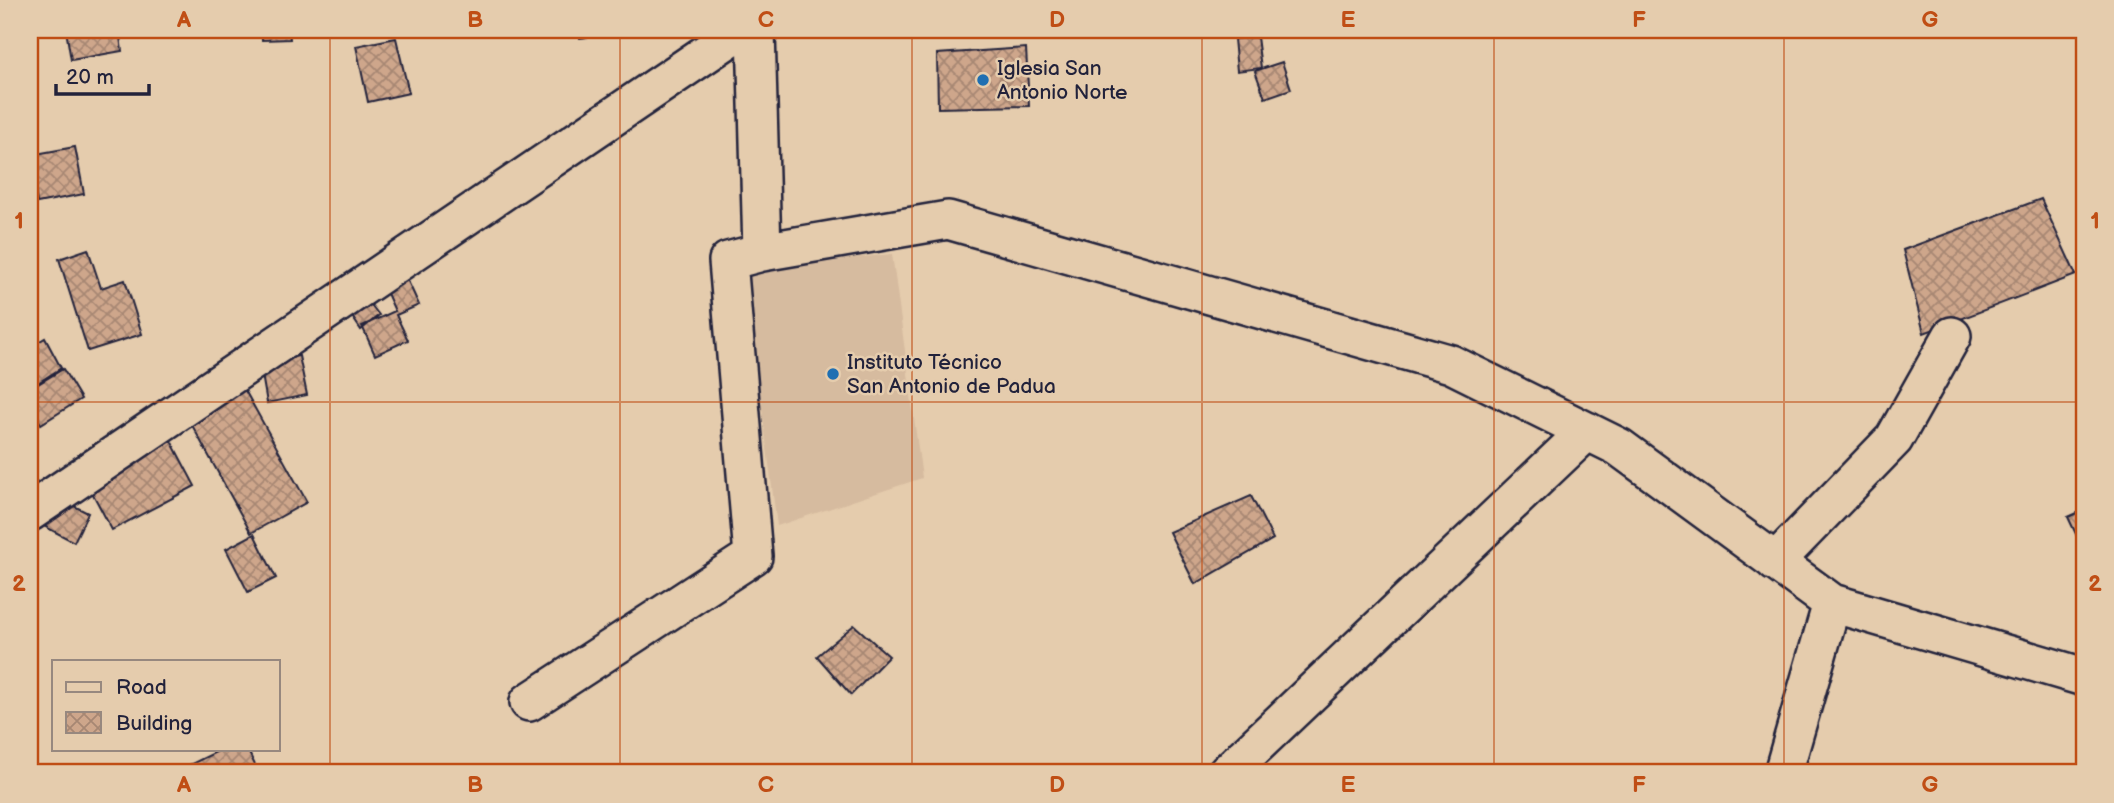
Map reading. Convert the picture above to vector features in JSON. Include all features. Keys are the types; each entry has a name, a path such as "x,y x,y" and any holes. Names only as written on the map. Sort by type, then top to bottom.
{"street":[{"path":"33,501 741,30"},
{"path":"757,30 762,252"},
{"path":"529,702 753,556 728,261 762,252 948,220 1451,364 1619,447 1832,603 2084,677"},
{"path":"1775,562 1894,439 1952,336"},
{"path":"1227,773 1587,431"},
{"path":"1783,773 1832,603"}],"shaded area":[{"name":"Instituto Técnico San Antonio de Padua","path":"892,254 922,478 777,526 744,269"}],"building":[{"path":"66,30 119,30 122,51 71,60"},
{"path":"261,30 289,30 290,39 262,40"},
{"path":"579,30 597,30 597,36 580,38"},
{"path":"1257,37 1261,68 1237,71 1234,39"},
{"path":"396,38 409,93 368,102 356,46"},
{"name":"Iglesia San Antonio Norte","path":"1026,48 1029,106 938,108 937,54"},
{"path":"1282,62 1291,89 1265,98 1255,71"},
{"path":"75,147 84,194 37,203 30,155"},
{"path":"2041,199 2076,275 1924,333 1903,250"},
{"path":"88,249 101,288 125,280 142,334 88,351 59,259"},
{"path":"407,279 419,305 396,315 408,340 375,355 362,326 395,311 385,289"},
{"path":"368,301 379,315 361,330 349,312"},
{"path":"45,338 61,368 30,388 30,347"},
{"path":"299,356 307,395 267,403 260,363"},
{"path":"63,369 81,399 41,424 30,406 30,389"},
{"path":"242,385 307,502 251,533 187,416"},
{"path":"169,437 195,486 112,530 86,481"},
{"path":"1251,496 1273,539 1195,584 1169,532"},
{"path":"56,497 88,513 74,542 42,525"},
{"path":"2084,510 2084,551 2068,517"},
{"path":"254,534 276,578 248,592 226,549"},
{"path":"854,625 889,656 851,695 817,656"},
{"path":"220,750 248,750 259,773 173,773"}],"place":[{"name":"Iglesia San Antonio Norte","path":"983,80"},
{"name":"Instituto Técnico San Antonio de Padua","path":"833,374"}]}
